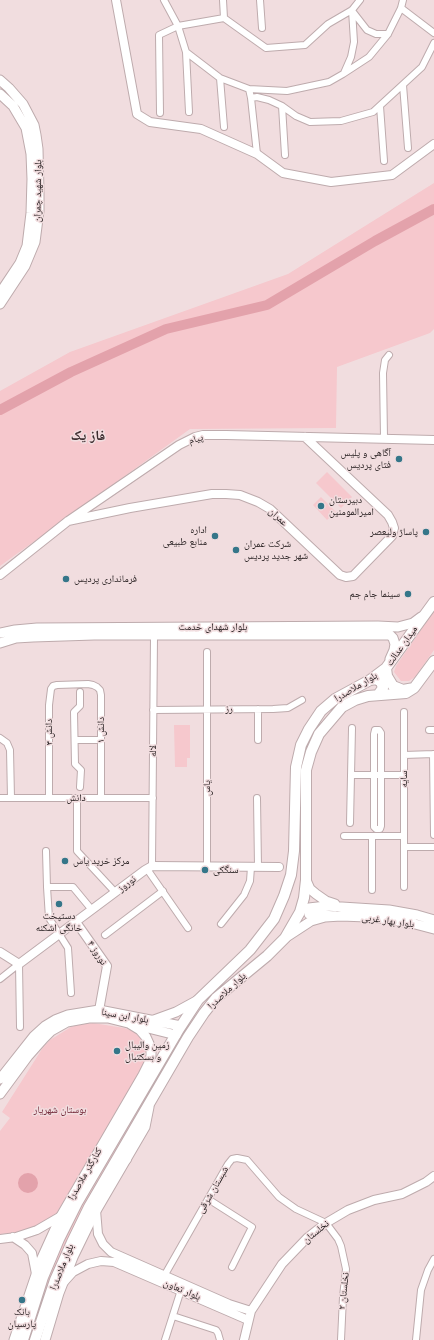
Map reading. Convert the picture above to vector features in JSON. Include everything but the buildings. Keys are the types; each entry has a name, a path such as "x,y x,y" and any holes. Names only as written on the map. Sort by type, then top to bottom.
{"main road":[{"name":"بلوار شهید چمران","path":"0,80 23,104 34,125 38,150 40,192 35,242 26,266 0,304"},
{"name":"بلوار شهید چمران","path":"0,94 13,106 26,128 31,154 32,179 31,212 27,246 20,262 0,292"},
{"name":"میدان عدالت","path":"414,688 403,690 393,686 387,676 386,668 434,602"},
{"name":"بلوار شهدای خدمت","path":"0,633 37,628 398,627 413,624 424,616"},
{"name":"بلوار شهدای خدمت","path":"0,643 16,638 33,637 390,635 395,644 386,668"},
{"path":"414,688 434,661"},
{"name":"بلوار ملاصدرا","path":"23,1340 44,1277 59,1239 101,1155 173,1029 198,1000 236,964 262,936 274,919 284,896 290,875 294,851 296,767 301,746 309,728 322,711 335,698 370,680 386,668"},
{"path":"370,680 376,679 381,682 382,688 378,695"},
{"name":"بلوار ملاصدرا","path":"36,1340 55,1280 72,1242 108,1175 190,1033 216,998 267,956 285,938 300,912 304,898 306,880 306,770 311,752 319,734 331,718 342,707 355,700 368,696 406,693 414,688"},
{"path":"306,880 310,888 316,894 339,913"},
{"name":"بلوار بهار غربی","path":"339,913 389,910 434,920"},
{"path":"285,938 311,921 339,913"},
{"name":"بلوار بهار غربی","path":"339,913 415,924 434,929"},
{"path":"155,1021 198,1000"},
{"name":"بلوار ابن سینا","path":"0,1079 24,1047 45,1026 68,1015 98,1014 155,1021 173,1029"},
{"name":"بلوار ابن سینا","path":"0,1094 28,1056 44,1038 51,1031 67,1022 98,1014 127,1022 173,1029"},
{"path":"127,1022 143,1033 149,1042 152,1055 130,1105"},
{"path":"173,1029 190,1033"},
{"path":"45,1340 55,1305 86,1228 145,1127 150,1102"},
{"name":"کنارگذر ملاصدرا","path":"14,1340 36,1274 61,1216 101,1155"},
{"path":"108,1175 126,1159"},
{"path":"36,1340 55,1305"}],"street":[{"path":"116,0 137,114 150,122 201,129 257,154 283,173 331,182 392,175 434,144"},
{"path":"164,0 178,26 186,52 189,112"},
{"path":"223,0 224,18"},
{"path":"260,0 262,28"},
{"path":"160,114 159,35 178,26 224,18 266,48 305,45 328,24 352,10 360,0"},
{"path":"186,52 220,78 249,89 287,91 329,82 369,57 388,34 401,8 403,0"},
{"path":"401,8 434,33"},
{"path":"352,10 367,30 376,34 388,34"},
{"path":"343,74 351,57 354,42 352,10"},
{"path":"251,98 269,100 282,106 296,116 310,122 341,121 373,112 422,67 434,43"},
{"path":"220,78 224,127"},
{"path":"403,85 408,148"},
{"path":"249,89 257,154"},
{"path":"282,106 285,155"},
{"path":"380,106 384,161"},
{"path":"384,438 383,373 385,360 389,355"},
{"name":"پیام","path":"0,575 68,521 179,445 195,437 203,435 434,440"},
{"name":"عمران","path":"68,521 130,508 212,494 240,495 258,502 270,509 340,576 353,576 392,536 394,528 392,522 388,514 305,437"},
{"name":"لاله","path":"150,868 154,636"},
{"name":"یاس","path":"207,652 207,866"},
{"name":"دانش ۱","path":"72,685 93,685 100,690 101,798"},
{"name":"دانش ۳","path":"49,798 49,694 53,686 72,685"},
{"path":"80,692 80,706 74,712 75,764 81,770 80,787"},
{"name":"رز","path":"153,710 288,708 302,700"},
{"path":"258,709 258,740"},
{"name":"سایه","path":"404,712 404,887"},
{"path":"350,823 352,728"},
{"path":"375,730 379,730 381,733 381,775 381,826 380,829 376,829 374,827 375,730"},
{"path":"0,738 7,743 10,750 11,798"},
{"path":"75,740 101,740"},
{"path":"404,755 434,754 434,835"},
{"path":"351,775 404,775"},
{"name":"دانش","path":"0,798 152,798"},
{"path":"77,798 78,851 115,892"},
{"path":"221,924 244,895 255,866 258,798"},
{"path":"344,836 404,836"},
{"path":"372,836 372,890"},
{"path":"404,846 434,847"},
{"path":"46,851 49,918 68,948 71,992"},
{"path":"188,928 163,891 150,868 207,866 278,867"},
{"name":"نوروز","path":"19,964 115,892 150,868"},
{"path":"47,887 73,887 92,910"},
{"path":"105,935 163,891"},
{"name":"نوروز ۴","path":"76,922 107,966 98,1014"},
{"path":"0,952 19,964"},
{"path":"0,979 19,964"},
{"path":"19,964 20,1027"},
{"name":"شبستان شرقی","path":"163,1279 232,1159 241,1158 247,1160 279,1197 296,1209 326,1223"},
{"name":"نخلستان","path":"244,1340 251,1311 282,1264 307,1238 326,1223 348,1210 374,1200 402,1194 426,1182 434,1176"},
{"path":"208,1199 252,1227 232,1267"},
{"path":"96,1210 97,1228 100,1239 116,1259"},
{"path":"0,1239 37,1230 61,1216"},
{"name":"نخلستان ۲","path":"326,1223 338,1239 346,1269 342,1297 340,1340"},
{"path":"13,1237 25,1245 32,1253 36,1274"},
{"path":"416,1340 421,1290 434,1258"},
{"path":"62,1286 73,1272 88,1264 116,1259"},
{"name":"بلوار تعاون","path":"116,1259 163,1279 248,1320"},
{"path":"165,1340 173,1316 178,1286"},
{"name":"بلوار تعاون","path":"178,1286 251,1311"},
{"path":"173,1316 216,1330 220,1340"}],"green space":[{"path":"434,183 434,329 430,333 337,367 336,428 190,429 0,566 0,391 70,352 288,274"},
{"path":"327,472 352,497 341,508 316,483"},
{"path":"321,497 336,512 327,520 313,505"},
{"path":"434,611 434,650 415,677 409,681 401,681 394,672 396,666"},
{"path":"174,725 190,725 190,758 187,758 187,767 175,767"},
{"name":"بوستان شهریار","path":"93,1023 133,1031 141,1038 146,1048 146,1061 56,1214 46,1222 21,1232 0,1234 0,1131 10,1118 2,1112 42,1049 50,1040 71,1027"},
{"path":"175,1046 176,1050 32,1340 26,1340 52,1263 87,1193 171,1047"}],"shaded area":[{"path":"24,1173 32,1173 38,1179 38,1187 32,1193 24,1193 18,1187 18,1179"}],"waterway":[{"path":"0,410 71,372 166,329 267,305 375,241 434,209"}],"place":[{"name":"آگاهی و پلیس فتای پردیس","path":"399,459"},
{"name":"دبیرستان امیرالمومنین","path":"321,506"},
{"name":"پاساژ ولیعصر","path":"426,532"},
{"name":"اداره منابع طبیعی","path":"215,536"},
{"name":"شرکت عمران شهر جدید پردیس","path":"236,550"},
{"name":"فرمانداری پردیس","path":"66,579"},
{"name":"سینما جام جم","path":"408,594"},
{"name":"مرکز خرید یاس","path":"65,861"},
{"name":"سنگکی","path":"205,870"},
{"name":"دستپخت خانگی اشکنه","path":"59,904"},
{"name":"زمین والیبال و بسکتبال","path":"117,1051"},
{"name":"بانک پارسیان","path":"22,1300"}],"district":[{"name":"فاز یک","path":"88,436"}]}
